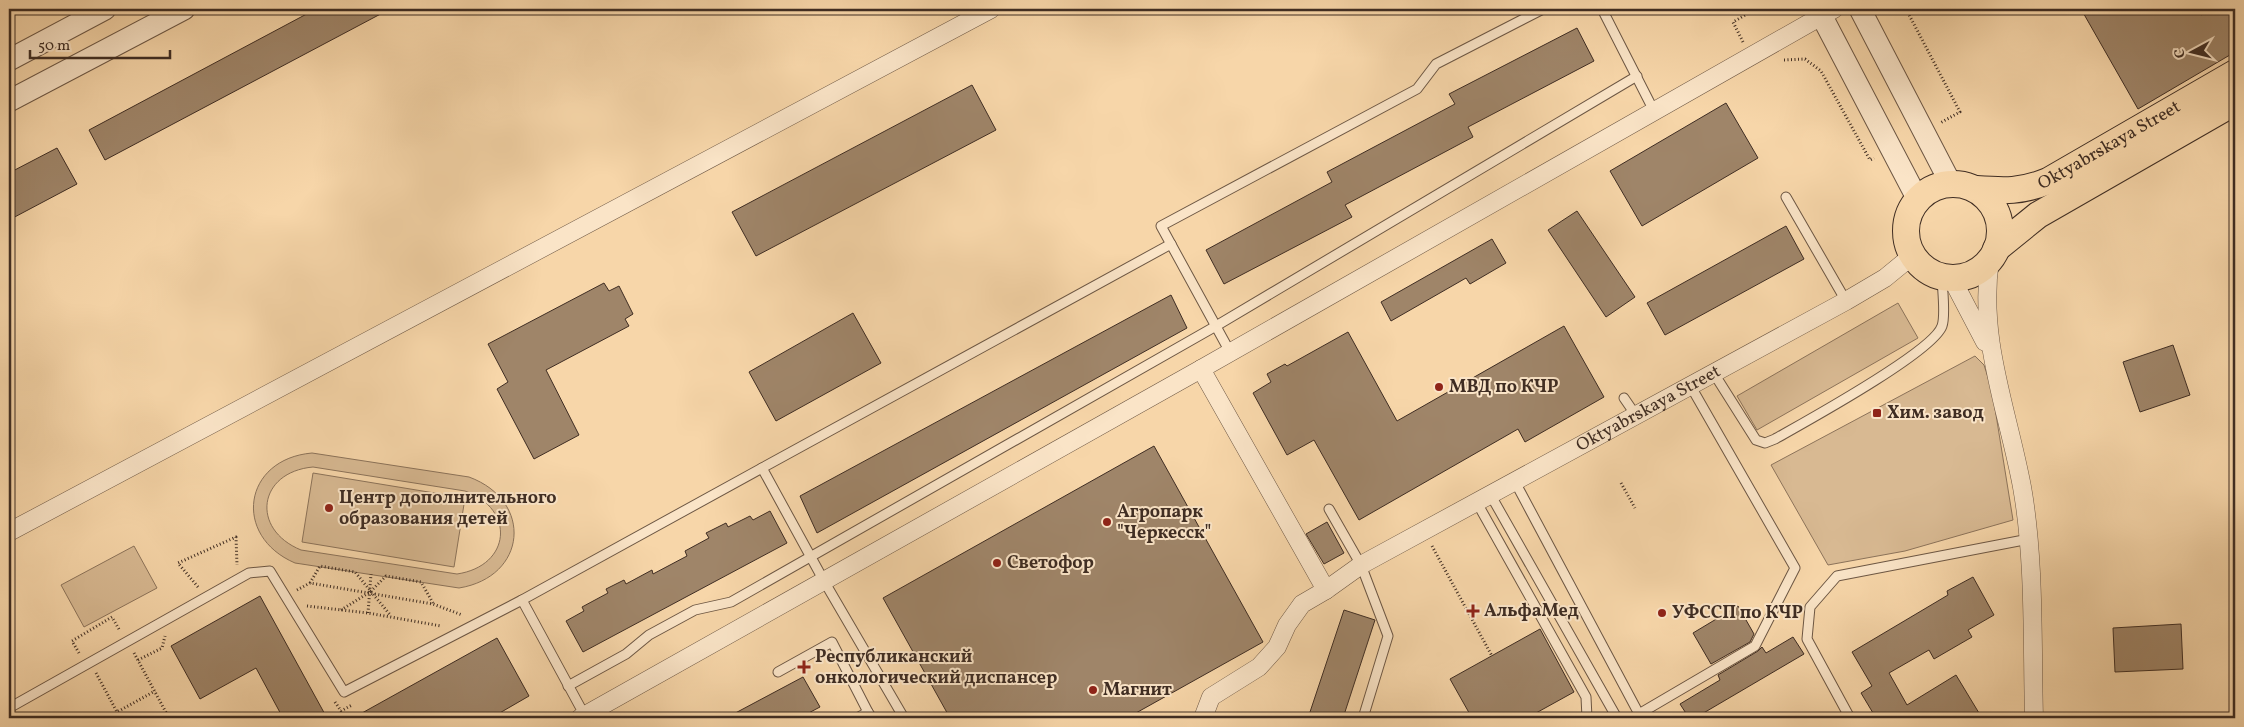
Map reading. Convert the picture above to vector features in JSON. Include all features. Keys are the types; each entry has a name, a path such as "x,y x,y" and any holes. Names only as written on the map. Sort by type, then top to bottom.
{"main road":[{"name":"Oktyabrskaya Street","path":"1913,255 1908,245 1907,222 1911,210 1928,191 1939,186 1964,186 2014,192 2030,189 2048,181 2235,73"},
{"name":"Oktyabrskaya Street","path":"1946,277 1971,274 2038,215 2235,102"},
{"path":"1964,186 1987,198 1997,215 2000,235 1993,255"},
{"path":"1913,255 1924,268 1946,277"}],"street":[{"path":"9,60 105,9"},
{"path":"9,101 184,9"},
{"path":"9,532 991,9"},
{"path":"1860,9 1964,186"},
{"path":"582,717 824,582 1750,57 1825,11 1918,200"},
{"name":"Oktyabrskaya Street","path":"1204,718 1211,697 1259,667 1277,647 1287,625 1302,604 1326,590 1361,565 1635,414 1846,301 1885,278 1913,255"},
{"path":"1993,255 1986,302 1991,353 2022,488 2029,538 2034,718"},
{"path":"1946,277 1991,353"},
{"path":"1201,368 1326,590"}],"lane":[{"path":"1230,352 1161,226 1418,89 1436,64 1543,9"},
{"path":"1602,9 1654,111"},
{"path":"568,686 626,654 649,635 695,610 731,602 1216,326 1637,76"},
{"path":"1786,197 1846,301"},
{"path":"9,708 249,574 270,571 344,692 522,600 1172,244"},
{"path":"1713,372 1756,440 1765,443 1775,439 1863,388 1936,337 1943,324 1946,277"},
{"path":"1514,480 1639,714 1755,646 1795,568 1690,385"},
{"path":"1624,398 1635,414"},
{"path":"762,468 824,582 904,718"},
{"path":"1483,497 1586,697 1587,718"},
{"path":"1483,497 1617,718"},
{"path":"1329,510 1361,565 1388,636 1363,718"},
{"path":"1850,718 1807,639 1810,607 1837,576 2029,538"},
{"path":"522,600 568,686 582,717"},
{"path":"778,672 832,642 870,715 857,718"}],"path":[{"path":"1750,57 1732,22 1756,9"},
{"path":"1779,62 1786,59 1805,59 1821,71 1870,160"},
{"path":"1621,483 1635,508"},
{"path":"1422,530 1441,560 1492,656"},
{"path":"200,589 178,563 236,537 237,568 243,565"},
{"path":"296,590 310,583 320,566 355,572 391,617"},
{"path":"368,613 371,574"},
{"path":"340,610 370,592 386,576 421,582 433,604"},
{"path":"292,583 300,598"},
{"path":"310,583 433,604 466,617 466,629"},
{"path":"191,594 207,585"},
{"path":"309,614 304,606 368,613 444,627 435,631"},
{"path":"73,660 81,656 72,641 112,617 121,633 113,638"},
{"path":"132,649 169,718"},
{"path":"94,669 117,712 155,691"}],"shaded area":[{"path":"1898,303 1918,338 1757,430 1737,396"},
{"path":"1975,356 1984,365 1992,390 2013,520 1905,551 1828,565 1771,465"},
{"path":"312,453 469,477 490,488 504,503 512,520 514,537 509,554 498,569 482,581 459,588 295,563 275,551 261,535 254,518 254,500 260,483 271,469 289,458","holes":["313,467 465,491 482,499 493,510 499,523 500,536 497,549 488,560 475,569 457,574 301,550 285,541 274,529 268,516 267,502 272,490 281,479 295,471"]},
{"path":"313,473 465,498 454,567 302,542"},
{"path":"134,546 157,588 84,627 61,585"}],"building":[{"path":"316,9 390,9 105,160 89,130"},
{"path":"2081,9 2198,9 2201,15 2211,9 2235,9 2235,52 2138,109"},
{"path":"1577,28 1594,61 1468,127 1473,137 1345,205 1352,217 1224,284 1206,250 1332,182 1327,172 1455,104 1449,94"},
{"path":"972,85 996,130 756,256 732,212"},
{"path":"1726,103 1758,158 1642,226 1610,171"},
{"path":"57,148 77,184 9,220 9,173"},
{"path":"1577,211 1635,297 1606,317 1548,230"},
{"path":"1786,226 1804,259 1665,335 1647,303"},
{"path":"1492,239 1506,263 1470,284 1466,278 1391,321 1381,302"},
{"path":"604,283 609,291 619,286 633,314 625,319 629,326 546,370 579,435 534,459 497,389 508,382 488,344"},
{"path":"1171,295 1187,328 817,533 800,496"},
{"path":"853,313 881,363 776,421 749,372"},
{"path":"1564,326 1604,397 1525,442 1518,429 1359,520 1314,440 1287,455 1253,393 1271,382 1267,374 1285,364 1287,366 1348,332 1397,421"},
{"path":"2173,345 2190,395 2140,412 2123,362"},
{"name":"Агропарк \"Черкесск\"","path":"1154,446 1263,642 1127,718 950,718 883,598"},
{"path":"770,511 787,543 583,652 566,621 584,611 582,607 608,593 606,589 624,580 626,584 652,570 653,574 687,556 685,551 709,538 706,533 726,523 728,527 750,516 753,520"},
{"path":"1327,522 1344,553 1324,564 1306,534"},
{"path":"1973,577 1994,615 1968,630 1972,637 1934,659 1929,650 1889,673 1907,705 1956,675 1982,718 1876,718 1861,693 1872,686 1852,652 1948,595 1947,591"},
{"path":"260,596 327,718 283,718 256,668 200,699 171,646"},
{"path":"1738,606 1754,634 1750,642 1711,664 1693,633"},
{"path":"1344,610 1375,620 1343,718 1308,718"},
{"path":"2181,624 2183,669 2115,672 2113,628"},
{"path":"1540,629 1574,692 1527,718 1472,718 1450,679"},
{"path":"1793,637 1804,654 1695,718 1689,718 1680,704 1720,680 1718,675 1762,647 1766,653"},
{"path":"497,638 529,696 491,718 353,718"},
{"path":"803,677 820,707 799,718 726,718"}],"place":[{"name":"МВД по КЧР","path":"1439,387"},
{"name":"Хим. завод","path":"1877,413"},
{"name":"Центр дополнительного образования детей","path":"329,508"},
{"name":"Агропарк \"Черкесск\"","path":"1107,522"},
{"name":"Светофор","path":"997,563"},
{"name":"АльфаМед","path":"1473,611"},
{"name":"УФССП по КЧР","path":"1662,613"},
{"name":"Республиканский онкологический диспансер","path":"804,667"},
{"name":"Магнит","path":"1093,690"}]}
